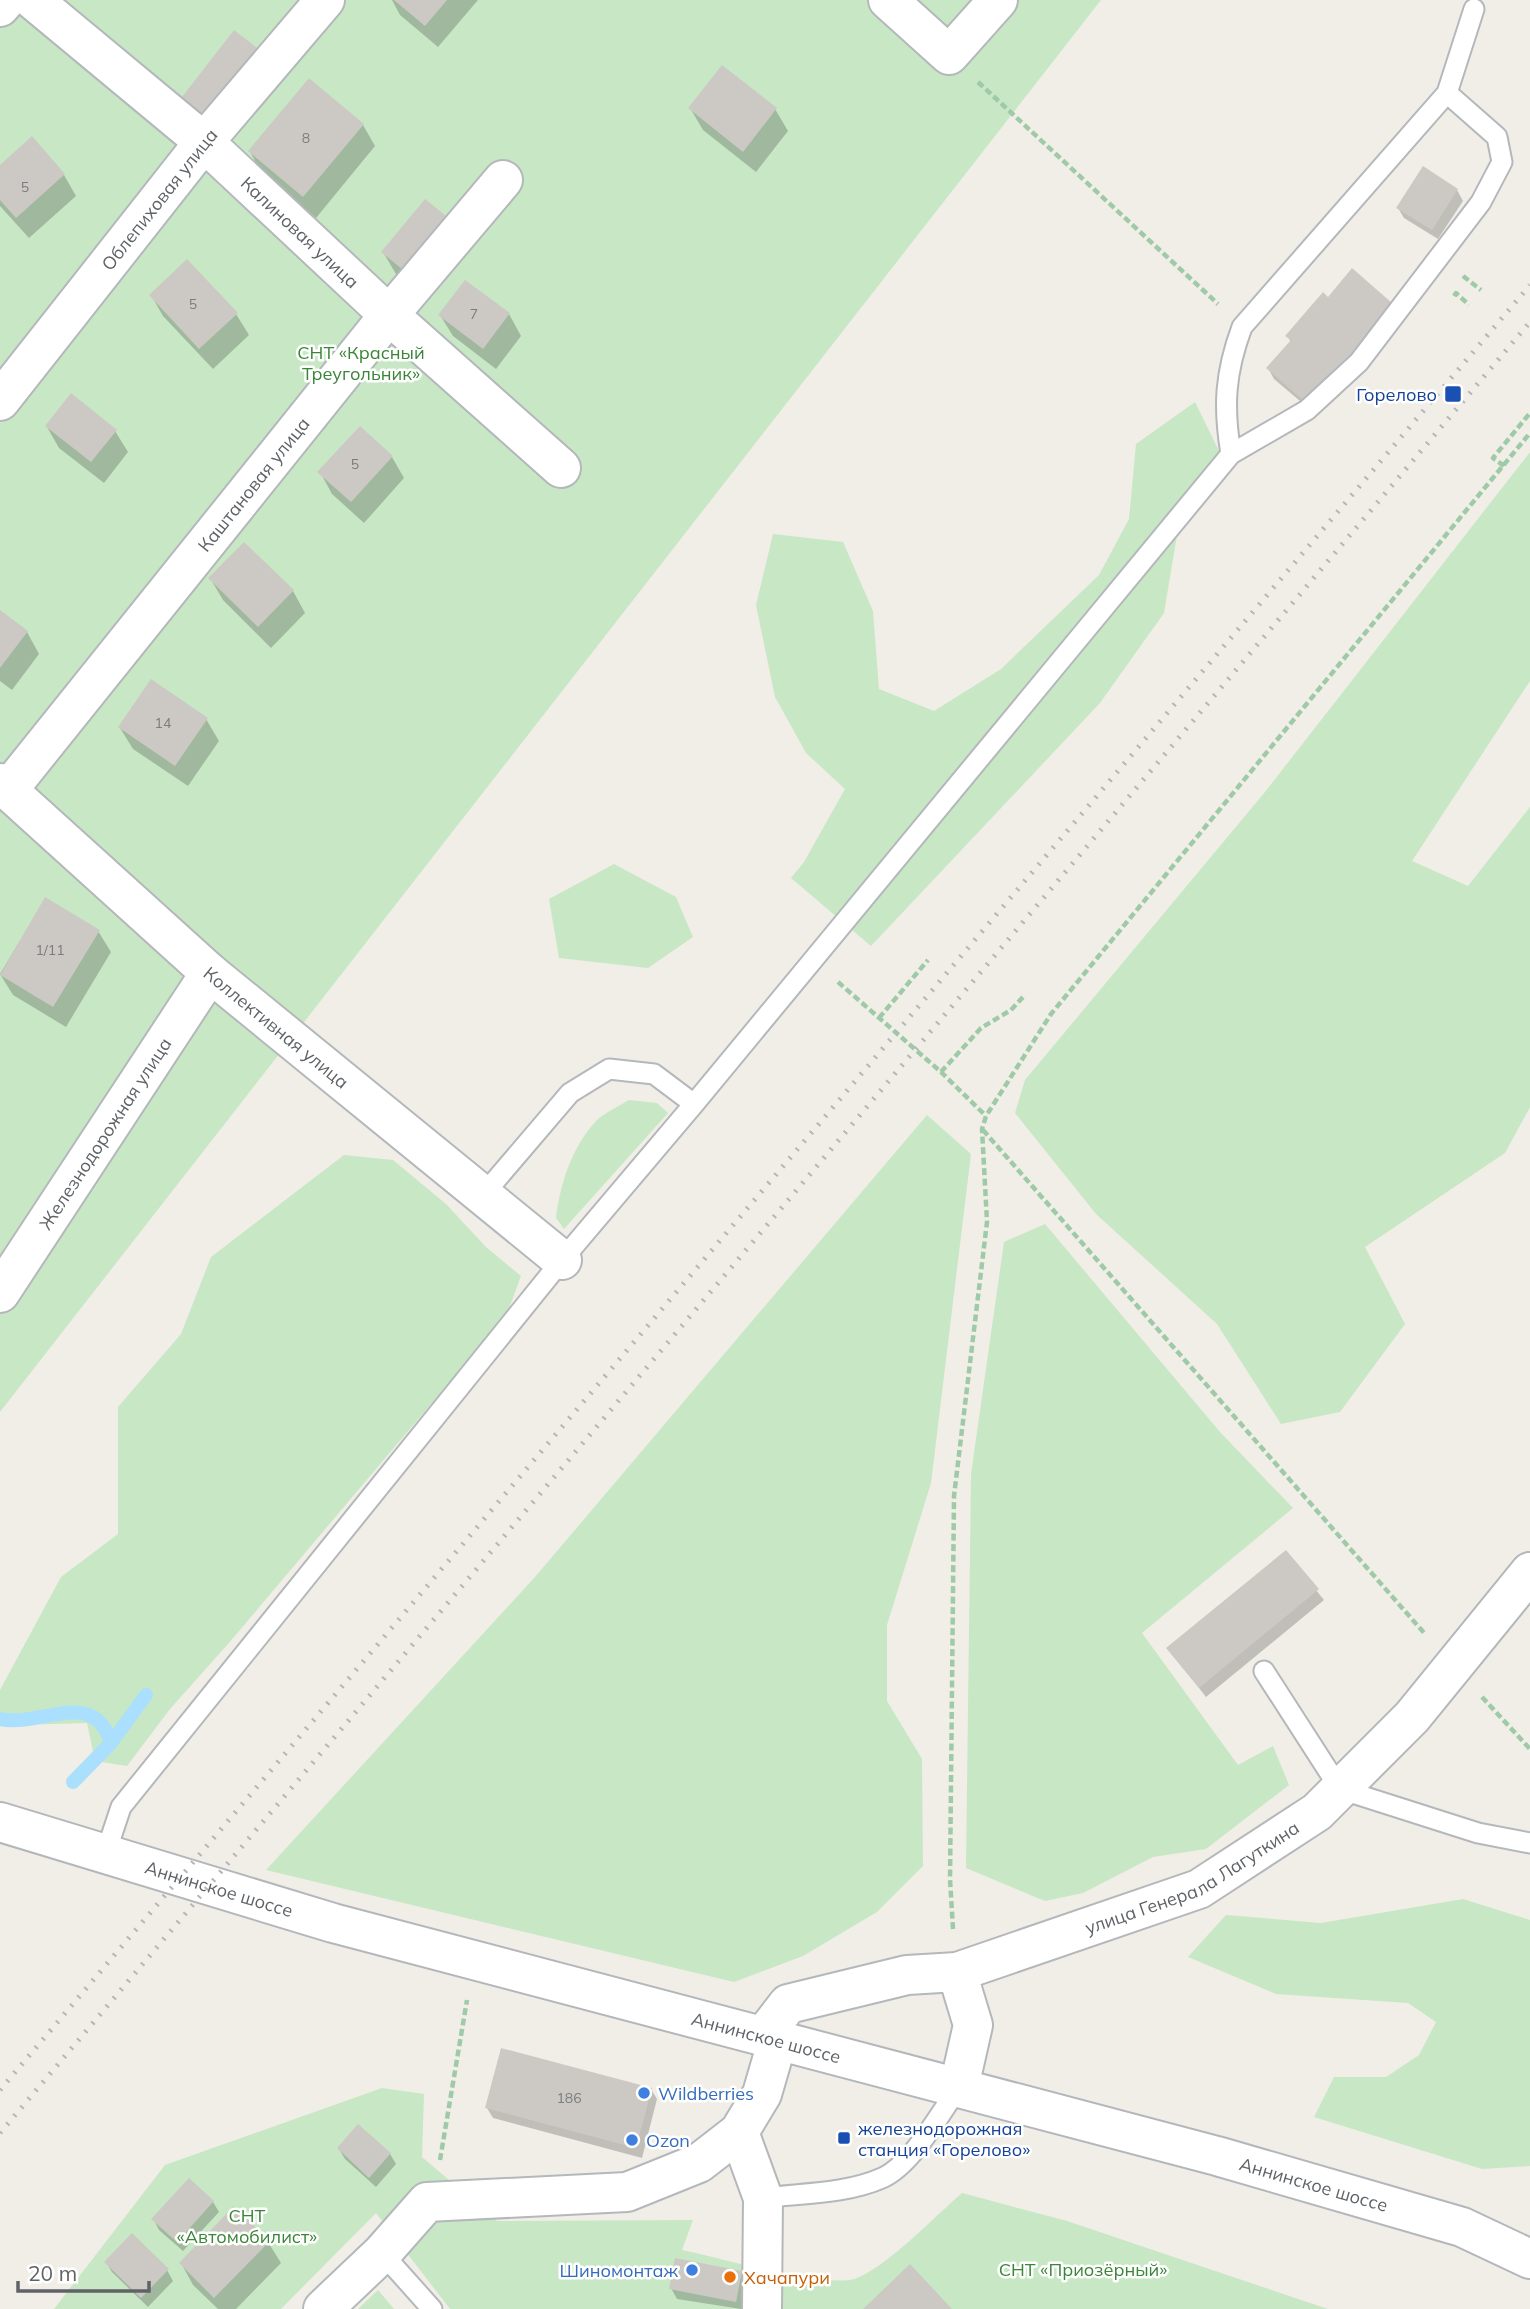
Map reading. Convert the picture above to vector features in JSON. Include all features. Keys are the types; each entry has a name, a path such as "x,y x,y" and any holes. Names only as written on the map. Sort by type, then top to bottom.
{"street":[{"path":"0,7 6,0"},
{"name":"Калиновая улица","path":"33,0 204,142 389,315 561,468"},
{"name":"Облепиховая улица","path":"0,401 204,142 325,0"},
{"path":"888,0 949,55 998,0"},
{"name":"Каштановая улица","path":"4,786 389,315 503,180"},
{"name":"Коллективная улица","path":"4,786 210,973 562,1260"},
{"name":"Железнодорожная улица","path":"0,1293 210,973"},
{"name":"улица Генерала Лагуткина","path":"771,2037 788,2004 907,1975 957,1972 1199,1889 1317,1812 1412,1717 1530,1572"},
{"name":"Аннинское шоссе","path":"0,1822 333,1923 959,2087 1462,2227 1530,2259"},
{"path":"957,1972 973,2025 959,2087"},
{"path":"323,2309 382,2253 427,2202 627,2192 699,2164 739,2132 762,2094 771,2037"},
{"path":"739,2132 763,2198 762,2309"}],"lane":[{"path":"1231,454 1224,412 1230,359 1242,327 1447,93 1474,9"},
{"path":"105,1855 121,1807 562,1260 1231,454 1307,410 1359,362 1481,202 1502,162 1497,137 1447,93"},
{"path":"483,1195 570,1093 609,1069 654,1073 694,1104"},
{"path":"1264,1671 1340,1788 1478,1833 1530,1843"},
{"path":"763,2198 850,2188 884,2178 907,2158 959,2087"},
{"path":"382,2253 432,2309"}],"path":[{"path":"949,55 1242,327"},
{"path":"1504,466 1493,458 1530,413"},
{"path":"957,1972 950,1879 954,1496 987,1222 982,1129 986,1116 1051,1014 1530,433"},
{"path":"879,1018 928,960"},
{"path":"840,984 942,1072 986,1116"},
{"path":"942,1072 981,1028 1011,1010 1023,997"},
{"path":"982,1129 1452,1665 1530,1749"},
{"path":"427,2202 439,2165 461,2025 470,1989"}],"green space":[{"name":"СНТ «Красный Треугольник»","path":"0,0 1101,0 0,1412"},
{"path":"1195,402 1219,451 1177,535 1164,613 1100,703 871,946 791,878 804,862 845,789 806,753 775,697 756,605 773,534 843,542 873,611 879,689 934,711 1001,669 1099,575 1129,519 1136,444"},
{"path":"1530,452 1530,681 1412,861 1468,886 1530,807 1530,1107 1505,1153 1365,1247 1405,1324 1340,1412 1281,1424 1217,1324 1096,1214 1015,1113 1025,1080 1265,792"},
{"path":"614,864 676,897 693,937 648,968 559,958 549,899"},
{"path":"629,1100 657,1103 668,1113 564,1229 556,1218 564,1179 580,1142 596,1121"},
{"path":"927,1115 971,1154 931,1483 887,1625 887,1701 922,1759 923,1866 877,1912 803,1956 734,1982 266,1870 535,1577"},
{"path":"344,1155 393,1160 446,1204 486,1247 521,1276 507,1314 170,1709 127,1766 95,1761 87,1723 14,1725 0,1712 0,1690 61,1577 118,1534 118,1407 181,1334 211,1257"},
{"path":"1045,1224 1220,1432 1293,1508 1142,1633 1238,1765 1273,1746 1289,1785 1206,1849 1153,1857 1083,1893 1045,1901 966,1868 971,1474 1004,1242"},
{"path":"1463,1899 1530,1920 1530,2166 1482,2169 1314,2117 1334,2077 1386,2077 1419,2055 1436,2022 1408,2003 1276,1994 1188,1957 1226,1915 1321,1923"},
{"name":"СНТ «Автомобилист»","path":"382,2088 424,2094 422,2157 497,2221 693,2220 682,2250 799,2276 843,2281 857,2278 883,2263 962,2193 1067,2221 1328,2309 450,2309 376,2213 281,2309 54,2309 165,2165"},
{"path":"378,2290 394,2309 358,2309"}],"building":[{"path":"394,0 447,0 425,26"},
{"path":"234,30 261,51 208,118 182,97"},
{"path":"722,65 777,108 743,152 688,108"},
{"path":"309,78 364,124 303,197 248,151"},
{"path":"32,136 65,174 16,218 0,200 0,165"},
{"path":"1423,166 1458,189 1432,230 1396,208"},
{"path":"425,199 451,220 407,273 381,252"},
{"path":"187,259 238,313 199,349 149,295"},
{"path":"1352,268 1392,303 1368,331 1373,336 1336,379 1331,374 1306,403 1266,368 1291,340 1285,336 1323,292 1328,297"},
{"path":"465,280 510,313 483,349 438,315"},
{"path":"71,393 117,430 91,462 45,426"},
{"path":"360,426 393,456 351,502 317,472"},
{"path":"244,542 294,590 258,627 208,578"},
{"path":"0,610 28,631 0,668"},
{"path":"151,679 208,718 175,766 118,727"},
{"path":"45,897 100,930 53,1007 0,975"},
{"path":"1286,1550 1319,1589 1199,1688 1166,1648"},
{"path":"501,2048 652,2088 636,2148 485,2108"},
{"path":"358,2124 391,2153 369,2178 337,2148"},
{"path":"189,2178 214,2201 177,2242 151,2219"},
{"path":"234,2206 270,2241 214,2298 179,2263"},
{"path":"132,2233 169,2269 141,2298 104,2262"},
{"path":"675,2258 742,2271 736,2302 669,2289"},
{"path":"910,2264 952,2309 863,2309"}],"waterway":[{"path":"73,1782 111,1743 146,1695"},
{"path":"0,1719 32,1719 79,1713 92,1716 103,1726 111,1743"}],"railway":[{"path":"0,2090 1530,285"},
{"path":"0,2133 1530,322"}],"place":[{"name":"Горелово","path":"1453,394"},
{"name":"Wildberries","path":"644,2093"},
{"name":"железнодорожная станция «Горелово»","path":"844,2138"},
{"name":"Ozon","path":"632,2140"},
{"name":"Шиномонтаж","path":"692,2270"},
{"name":"Хачапури","path":"730,2277"}],"park label":[{"name":"СНТ «Приозёрный»","path":"1083,2269"}]}
